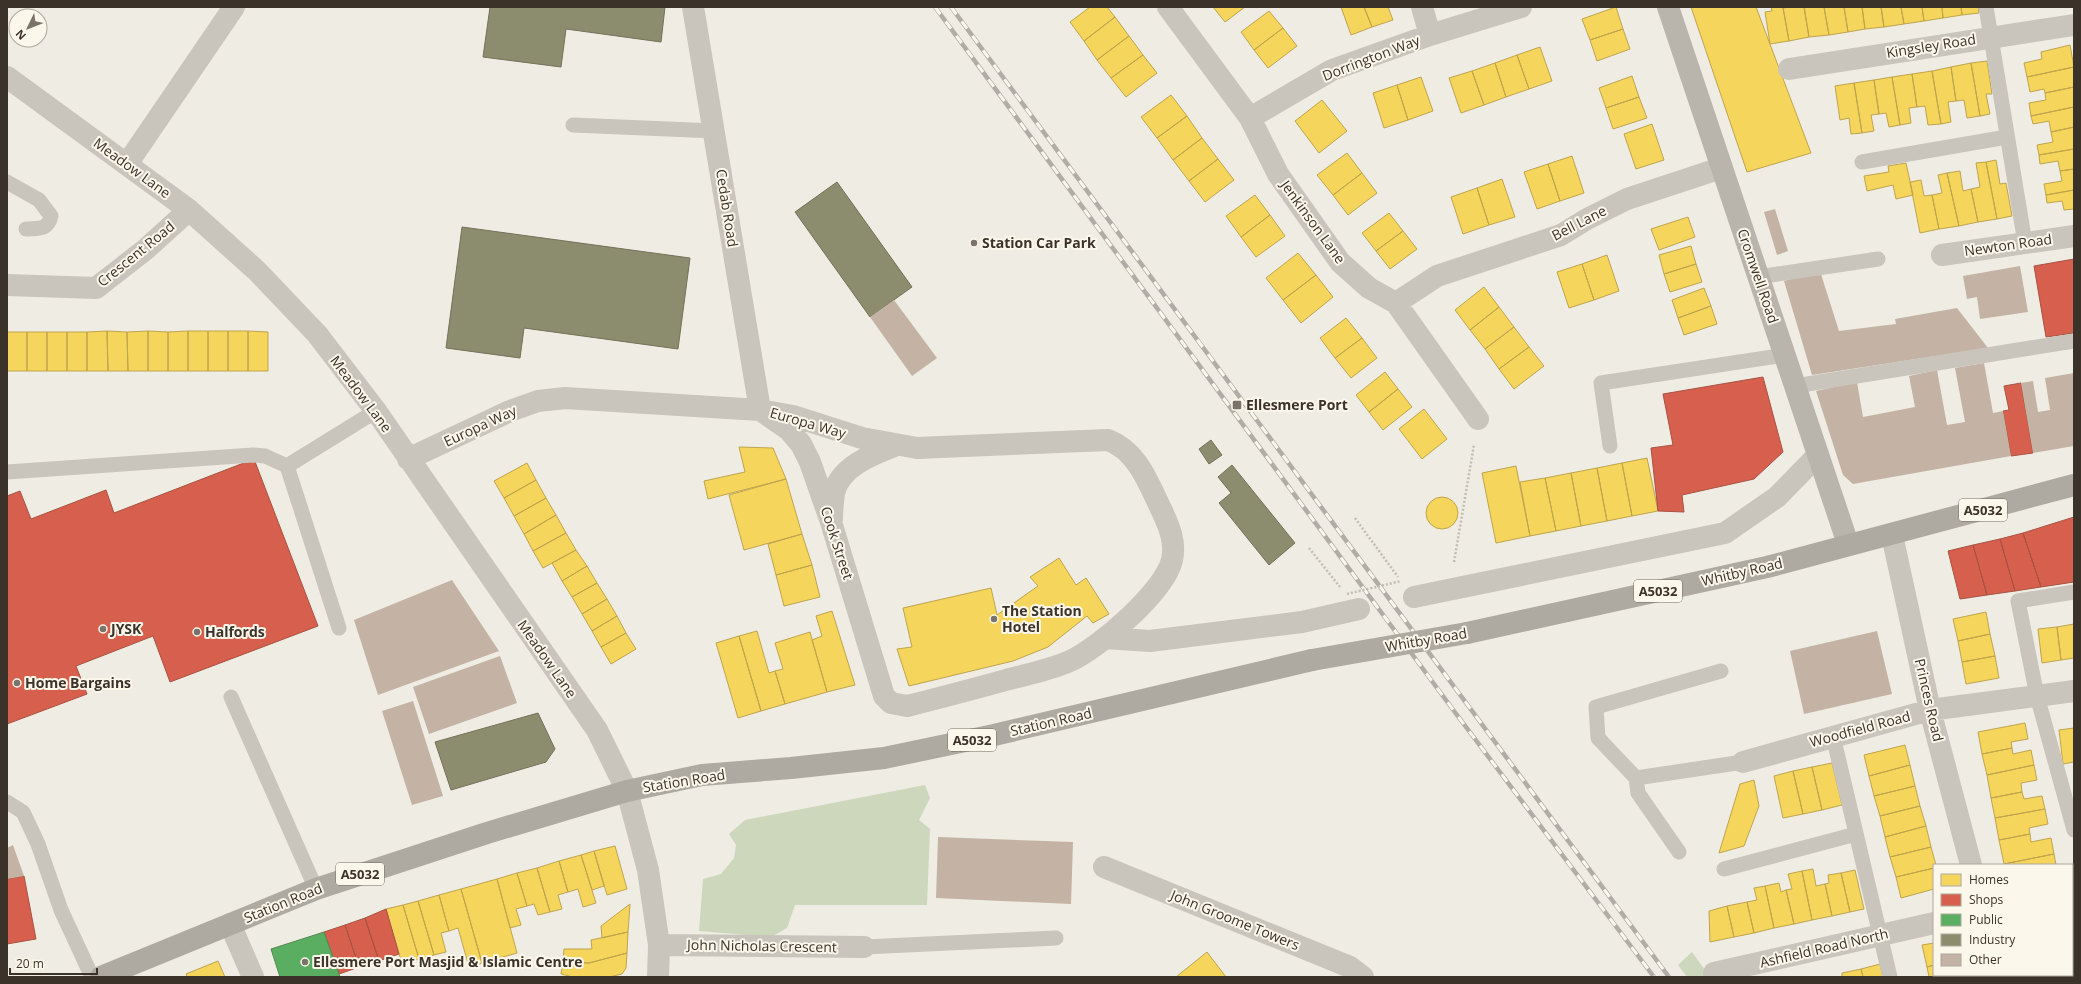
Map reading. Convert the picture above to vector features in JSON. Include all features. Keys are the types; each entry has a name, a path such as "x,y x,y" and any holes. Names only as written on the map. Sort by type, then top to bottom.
{"main road":[{"name":"Whitby Road","path":"1312,660 1467,633 1767,567 1848,544 1892,535 2074,485"},
{"name":"Station Road","path":"101,977 316,889 487,833 626,791 702,775 791,768 884,758 994,736 1312,660"}],"street":[{"path":"127,164 234,7"},
{"name":"Cedab Road","path":"693,7 715,132 760,410"},
{"name":"Jenkinson Lane","path":"1168,7 1250,118 1278,174 1340,262 1368,288 1396,303 1478,419"},
{"name":"Dorrington Way","path":"1422,7 1430,35"},
{"name":"Dorrington Way","path":"1250,118 1332,70 1430,35 1521,7"},
{"name":"Cromwell Road","path":"1668,7 1848,544"},
{"name":"Kingsley Road","path":"1789,69 1991,36 2074,25"},
{"name":"Meadow Lane","path":"7,77 189,210 257,271 317,334 376,411 596,730 626,791 648,870 659,945 658,977"},
{"name":"Bell Lane","path":"1396,303 1436,276 1562,235 1627,199 1721,168"},
{"name":"Crescent Road","path":"7,285 96,288 146,249 189,210"},
{"name":"Newton Road","path":"1942,255 2074,236"},
{"name":"Europa Way","path":"408,459 510,411 538,401 565,398 760,410 793,416 862,438 897,445 931,448 1032,442 1108,440 1117,444 1138,464 1171,530 1173,544 1172,560 1166,574 1134,613 1105,638"},
{"name":"Cook Street","path":"760,410 789,430 801,444 810,462 831,522 884,696 891,703 897,706 914,704 1045,670 1071,661 1105,638"},
{"path":"831,522 834,493 838,482 845,473 872,455 897,445"},
{"path":"1407,589 1453,589 1725,533 1777,497 1818,455"},
{"name":"Princes Road","path":"1892,535 1930,710 1971,864"},
{"path":"1105,638 1150,641 1302,622 1353,602"},
{"name":"Woodfield Road","path":"1743,762 1930,710 2074,691"},
{"name":"John Groome Towers","path":"1104,867 1350,967 1363,977"},
{"name":"Ashfield Road North","path":"1714,973 1933,923"},
{"path":"230,924 253,977"},
{"name":"John Nicholas Crescent","path":"659,945 864,947"}],"lane":[{"path":"1986,7 2025,243"},
{"path":"573,125 715,132"},
{"path":"1862,162 2007,137"},
{"path":"7,182 39,200 51,216 49,223 42,228 26,229"},
{"path":"1758,277 1878,259"},
{"path":"1795,386 2074,341"},
{"path":"1610,446 1601,383 1785,355"},
{"path":"287,466 376,411"},
{"path":"7,472 252,455 265,456 287,466 339,628"},
{"path":"2074,592 2018,601 2038,696 2070,799 2074,830"},
{"path":"1679,852 1638,793 1636,778 1598,738 1596,707 1721,671"},
{"path":"231,697 316,889"},
{"path":"1833,736 1890,977"},
{"path":"1636,778 1743,762"},
{"path":"7,802 23,812 38,844 61,910 92,977"},
{"path":"1724,869 1856,834"},
{"path":"864,947 1056,938"}],"path":[{"path":"1453,589 1454,563 1478,419"},
{"path":"1309,548 1353,602 1407,589 1355,518"}],"green space":[{"path":"925,785 930,798 919,820 930,829 927,905 795,905 787,928 771,937 699,931 703,879 721,874 734,858 736,845 729,834 745,820"},
{"path":"1692,952 1710,977 1687,977 1678,965"}],"building: Homes":[{"path":"1090,7 1107,7 1115,17 1084,41 1070,22"},
{"path":"1213,7 1245,7 1225,22"},
{"path":"1341,7 1364,7 1372,27 1351,35"},
{"path":"1364,7 1388,7 1393,20 1372,27"},
{"path":"1616,7 1623,29 1590,40 1582,19"},
{"path":"1691,7 1756,7 1811,153 1747,172"},
{"path":"1771,7 1783,7 1789,41 1770,44 1765,12 1772,11"},
{"path":"1804,7 1809,37 1789,41 1783,8"},
{"path":"1804,7 1824,7 1829,35 1809,37"},
{"path":"1824,7 1844,7 1848,32 1829,35"},
{"path":"1844,7 1862,7 1865,29 1848,32"},
{"path":"1862,7 1881,7 1884,27 1865,29"},
{"path":"1881,7 1901,7 1904,24 1884,27"},
{"path":"1901,7 1922,7 1924,21 1904,24"},
{"path":"1922,7 1942,7 1943,18 1924,21"},
{"path":"1942,7 1961,7 1962,15 1943,18"},
{"path":"1961,7 1978,7 1979,13 1962,15"},
{"path":"1269,11 1283,28 1254,50 1241,32"},
{"path":"1115,17 1129,36 1097,60 1084,41"},
{"path":"1283,28 1297,46 1268,68 1254,50"},
{"path":"1623,29 1630,49 1597,61 1590,40"},
{"path":"1129,36 1143,55 1111,78 1097,60"},
{"path":"2070,45 2074,67 2027,77 2024,63 2042,59 2041,52"},
{"path":"1540,47 1552,81 1529,89 1517,55"},
{"path":"1143,55 1157,73 1126,97 1111,78"},
{"path":"1517,55 1529,89 1506,97 1495,63"},
{"path":"1987,61 1992,94 1986,94 1990,114 1980,116 1971,63"},
{"path":"1495,63 1506,97 1484,105 1472,71"},
{"path":"1971,63 1980,116 1967,118 1964,100 1956,101 1951,67"},
{"path":"1951,67 1956,101 1948,102 1951,122 1941,124 1932,71"},
{"path":"2074,67 2074,87 2045,93 2044,89 2030,92 2027,77"},
{"path":"1472,71 1484,105 1461,113 1449,78"},
{"path":"1932,71 1941,124 1928,125 1925,106 1917,107 1912,74"},
{"path":"1912,74 1917,107 1909,108 1911,123 1900,125 1892,77"},
{"path":"1632,76 1639,97 1606,108 1599,88"},
{"path":"1421,77 1433,111 1408,120 1397,85"},
{"path":"1892,77 1900,125 1889,127 1886,113 1879,114 1874,80"},
{"path":"1874,80 1879,114 1871,115 1874,131 1862,133 1854,83"},
{"path":"1854,83 1862,133 1851,134 1849,118 1840,120 1835,86"},
{"path":"1397,85 1408,120 1384,128 1373,93"},
{"path":"2074,87 2074,107 2031,116 2029,103 2046,100 2045,93"},
{"path":"1171,95 1187,116 1157,138 1141,117"},
{"path":"1639,97 1647,118 1613,129 1606,108"},
{"path":"1322,100 1347,131 1319,153 1295,121"},
{"path":"2074,107 2074,127 2051,132 2049,121 2033,124 2031,116"},
{"path":"1187,116 1202,138 1173,160 1157,138"},
{"path":"1652,124 1664,160 1636,169 1624,134"},
{"path":"2074,127 2074,149 2039,155 2037,145 2053,142 2051,132"},
{"path":"1202,138 1218,159 1189,181 1173,160"},
{"path":"2074,149 2074,169 2060,171 2058,161 2040,164 2039,155"},
{"path":"1347,153 1362,173 1333,195 1317,175"},
{"path":"1572,156 1584,193 1560,201 1548,164"},
{"path":"1218,159 1234,180 1205,202 1189,181"},
{"path":"1996,160 2000,184 2006,183 2012,216 1997,219 1986,162"},
{"path":"1986,162 1997,219 1978,222 1971,189 1980,187 1976,163"},
{"path":"1906,163 1913,195 1896,199 1893,185 1867,191 1864,176 1889,172 1888,166"},
{"path":"1548,164 1560,201 1537,209 1524,172"},
{"path":"2074,169 2074,190 2046,195 2044,184 2062,181 2060,171"},
{"path":"1960,171 1963,191 1971,189 1978,222 1959,226 1947,173"},
{"path":"1362,173 1377,193 1348,215 1333,195"},
{"path":"1947,173 1959,226 1939,229 1932,195 1942,193 1938,175"},
{"path":"1502,179 1515,217 1489,225 1477,188"},
{"path":"1921,180 1924,196 1932,195 1939,229 1920,233 1910,182"},
{"path":"1477,188 1489,225 1463,234 1451,197"},
{"path":"2074,190 2074,209 2064,210 2062,201 2047,203 2046,195"},
{"path":"1255,195 1270,215 1241,237 1226,216"},
{"path":"1389,213 1403,231 1376,251 1362,233"},
{"path":"1270,215 1285,236 1256,257 1241,237"},
{"path":"1688,217 1695,237 1659,250 1651,229"},
{"path":"1403,231 1417,249 1390,269 1376,251"},
{"path":"1691,246 1696,264 1664,274 1659,255"},
{"path":"1298,253 1316,275 1283,300 1266,278"},
{"path":"1607,255 1619,291 1594,300 1582,264"},
{"path":"1582,264 1594,300 1569,308 1557,272"},
{"path":"1696,264 1702,282 1670,292 1664,274"},
{"path":"1316,275 1333,297 1301,323 1283,300"},
{"path":"1484,287 1499,307 1470,330 1455,310"},
{"path":"1704,288 1711,306 1678,318 1672,300"},
{"path":"1711,306 1717,324 1684,335 1678,318"},
{"path":"1499,307 1514,327 1485,349 1470,330"},
{"path":"1346,318 1362,338 1335,358 1320,338"},
{"path":"1514,327 1529,347 1499,369 1485,349"},
{"path":"107,331 108,371 87,371 87,332"},
{"path":"107,331 127,332 128,371 108,371"},
{"path":"148,331 148,371 128,371 127,332"},
{"path":"148,331 168,332 168,371 148,371"},
{"path":"188,331 188,371 168,371 168,332"},
{"path":"188,331 208,331 208,371 188,371"},
{"path":"208,331 228,331 228,371 208,371"},
{"path":"228,331 248,331 248,371 228,371"},
{"path":"248,331 268,332 268,371 248,371"},
{"path":"7,332 27,332 27,371 7,371"},
{"path":"27,332 47,332 47,371 27,371"},
{"path":"47,332 67,332 67,371 47,371"},
{"path":"67,332 87,332 87,371 67,371"},
{"path":"1362,338 1377,358 1351,378 1335,358"},
{"path":"1529,347 1544,366 1514,389 1499,369"},
{"path":"1385,372 1398,389 1369,412 1356,395"},
{"path":"1398,389 1412,407 1383,430 1369,412"},
{"path":"1424,409 1447,439 1422,459 1399,429"},
{"path":"739,447 773,448 786,479 708,499 704,481 745,472"},
{"path":"1647,458 1658,511 1632,516 1622,463"},
{"path":"527,463 536,480 504,498 494,481"},
{"path":"1622,463 1632,516 1607,521 1597,468"},
{"path":"1516,466 1530,536 1496,543 1482,473"},
{"path":"1597,468 1607,521 1581,526 1571,473"},
{"path":"1571,473 1581,526 1556,531 1545,478"},
{"path":"1545,478 1556,531 1530,536 1520,482"},
{"path":"786,479 802,534 744,550 729,495"},
{"path":"536,480 546,498 514,516 504,498"},
{"path":"1442,497 1451,500 1455,504 1458,513 1455,522 1451,526 1442,529 1433,526 1429,522 1426,513 1429,504 1433,500"},
{"path":"546,498 556,515 524,534 514,516"},
{"path":"556,515 566,533 533,551 524,534"},
{"path":"566,533 576,550 543,568 533,551"},
{"path":"802,534 812,565 776,575 768,544"},
{"path":"576,550 587,566 562,581 552,563"},
{"name":"The Station Hotel","path":"1059,558 1076,585 1086,578 1109,614 1093,623 1087,616 1048,647 1013,661 909,686 897,649 912,647 903,608 991,588 997,615 1038,586 1030,577"},
{"path":"812,565 820,597 784,606 776,575"},
{"path":"587,566 597,583 572,597 562,581"},
{"path":"597,583 607,599 582,614 572,597"},
{"path":"607,599 617,616 592,631 582,614"},
{"path":"832,611 855,685 827,692 812,640 822,636 816,616"},
{"path":"1986,612 1990,634 1958,641 1953,619"},
{"path":"617,616 626,633 601,647 592,631"},
{"path":"2074,624 2074,658 2061,660 2057,627"},
{"path":"2057,627 2061,660 2042,663 2038,629"},
{"path":"757,631 769,673 775,671 785,704 761,711 739,636"},
{"path":"810,632 827,692 785,704 775,671 783,669 775,643"},
{"path":"626,633 636,649 611,664 601,647"},
{"path":"1990,634 1995,656 1962,662 1958,641"},
{"path":"739,636 761,711 738,718 716,643"},
{"path":"1995,656 1999,678 1966,684 1962,662"},
{"path":"2025,723 2028,739 2011,742 2012,748 1982,754 1978,732"},
{"path":"2074,728 2074,762 2063,764 2059,730"},
{"path":"1905,745 1910,765 1869,776 1864,755"},
{"path":"2012,748 2013,754 2031,750 2034,765 1987,775 1982,754"},
{"path":"1832,763 1842,805 1822,810 1812,767"},
{"path":"1910,765 1915,786 1874,796 1869,776"},
{"path":"2034,765 2037,780 2021,783 2022,792 1991,798 1987,775"},
{"path":"1812,767 1822,810 1803,814 1793,771"},
{"path":"1793,771 1803,814 1783,818 1774,776"},
{"path":"1754,780 1759,806 1744,846 1719,853 1740,784"},
{"path":"1915,786 1920,806 1880,816 1874,796"},
{"path":"2022,792 2024,799 2042,796 2045,809 1995,818 1991,798"},
{"path":"1920,806 1926,826 1885,837 1880,816"},
{"path":"2045,809 2048,824 2029,828 2030,834 1999,840 1995,818"},
{"path":"1926,826 1931,847 1890,857 1885,837"},
{"path":"2030,834 2031,842 2051,838 2054,854 2004,864 1999,840"},
{"path":"615,846 627,889 607,895 594,851"},
{"path":"1931,847 1936,864 1933,864 1933,868 1896,877 1890,857"},
{"path":"594,851 604,886 592,890 581,855"},
{"path":"2054,854 2056,864 2004,864"},
{"path":"581,855 596,903 583,907 578,889 568,892 559,861"},
{"path":"559,861 568,892 558,895 562,909 550,912 537,868"},
{"path":"537,868 550,912 538,915 534,904 527,906 517,873"},
{"path":"1933,868 1933,889 1901,898 1896,877"},
{"path":"1813,869 1816,886 1825,884 1832,916 1812,920 1802,871"},
{"path":"1855,870 1864,909 1850,912 1841,873"},
{"path":"1802,871 1812,920 1794,924 1786,890 1792,889 1788,874"},
{"path":"517,873 527,906 516,909 521,925 510,928 497,879"},
{"path":"1841,873 1850,912 1832,916 1825,884 1829,883 1828,875"},
{"path":"497,879 517,953 482,963 461,889"},
{"path":"1779,883 1781,892 1786,890 1794,924 1774,928 1765,886"},
{"path":"1765,886 1774,928 1754,933 1747,902 1757,900 1754,888"},
{"path":"461,889 482,963 469,967 458,928 449,931 439,895"},
{"path":"439,895 449,931 441,933 446,952 434,955 418,901"},
{"path":"418,901 434,955 419,959 403,905"},
{"path":"1747,902 1754,933 1734,937 1727,906"},
{"path":"630,904 628,932 602,938 601,926"},
{"path":"403,905 419,959 402,964 386,909"},
{"path":"1727,906 1734,937 1710,942 1709,911"},
{"path":"628,932 627,953 589,963 563,962 564,949 592,949 591,940"},
{"path":"1933,943 1933,965 1927,967 1922,945"},
{"path":"1207,952 1226,977 1176,977"},
{"path":"627,953 626,968 622,974 609,977 573,977 561,974 563,962 589,963"},
{"path":"218,961 225,977 187,977 186,974"},
{"path":"1880,964 1883,977 1863,977 1861,969"},
{"path":"1933,965 1933,976 1963,977 1929,977 1927,967"},
{"path":"1861,969 1863,977 1842,977 1842,973"},
{"path":"2036,976 2070,977 2036,977"}],"building: Shops":[{"path":"2074,259 2074,333 2046,337 2034,266"},
{"path":"1763,377 1783,452 1754,479 1682,495 1684,512 1658,511 1651,448 1673,445 1663,394"},
{"path":"2021,383 2033,453 2011,456 2003,411 2009,410 2004,386"},
{"path":"254,459 318,626 170,682 153,636 76,666 87,694 7,724 7,496 20,491 31,519 106,490 114,513"},
{"path":"2074,517 2074,582 2041,587 2023,533"},
{"path":"2023,533 2041,587 2015,591 2000,539"},
{"path":"2000,539 2015,591 1987,595 1973,545"},
{"path":"1973,545 1987,595 1960,599 1948,551"},
{"path":"24,876 36,939 7,944 7,879"},
{"path":"386,909 399,954 379,961 365,918"},
{"path":"365,918 379,961 359,967 345,925"},
{"path":"345,925 359,967 339,974 324,932"}],"building: Public":[{"name":"Ellesmere Port Masjid & Islamic Centre","path":"324,932 340,977 280,977 271,949"}],"building: Industry":[{"path":"490,7 665,7 661,42 566,29 561,67 483,57"},
{"path":"837,182 912,287 870,317 795,212"},
{"path":"462,227 690,258 678,349 524,328 520,358 446,348"},
{"path":"1211,440 1222,455 1209,464 1199,449"},
{"path":"1232,465 1295,543 1269,565 1219,503 1231,493 1218,477"},
{"path":"538,713 555,749 546,762 451,790 435,742"}],"building: Other":[{"path":"1775,209 1788,251 1777,255 1764,212"},
{"path":"2020,266 2028,312 1980,319 1977,297 1967,299 1963,276"},
{"path":"1820,271 1839,331 1896,324 1895,319 1957,308 1988,348 1812,375 1784,281"},
{"path":"894,300 937,358 912,376 870,317"},
{"path":"1984,363 1993,413 2003,411 2011,456 1853,484 1843,475 1816,391 1857,382 1863,417 1915,407 1909,376 1937,370 1947,425 1965,422 1955,368"},
{"path":"2074,373 2074,446 2033,453 2021,383 2033,381 2038,412 2050,410 2045,378"},
{"path":"452,580 499,651 378,695 354,620"},
{"path":"1877,631 1892,694 1804,714 1790,651"},
{"path":"500,656 517,703 429,734 413,687"},
{"path":"413,701 443,796 412,805 382,711"},
{"path":"938,837 1073,842 1071,904 936,898"},
{"path":"13,845 24,876 7,879 7,848"}],"railway":[{"path":"935,7 1454,711 1654,977"},
{"path":"951,7 1669,977"}],"place":[{"name":"Station Car Park","path":"974,243"},
{"name":"Ellesmere Port","path":"1237,405"},
{"name":"The Station Hotel","path":"994,619"},
{"name":"JYSK","path":"103,629"},
{"name":"Halfords","path":"197,632"},
{"name":"Home Bargains","path":"17,683"},
{"name":"Ellesmere Port Masjid & Islamic Centre","path":"305,962"}]}
